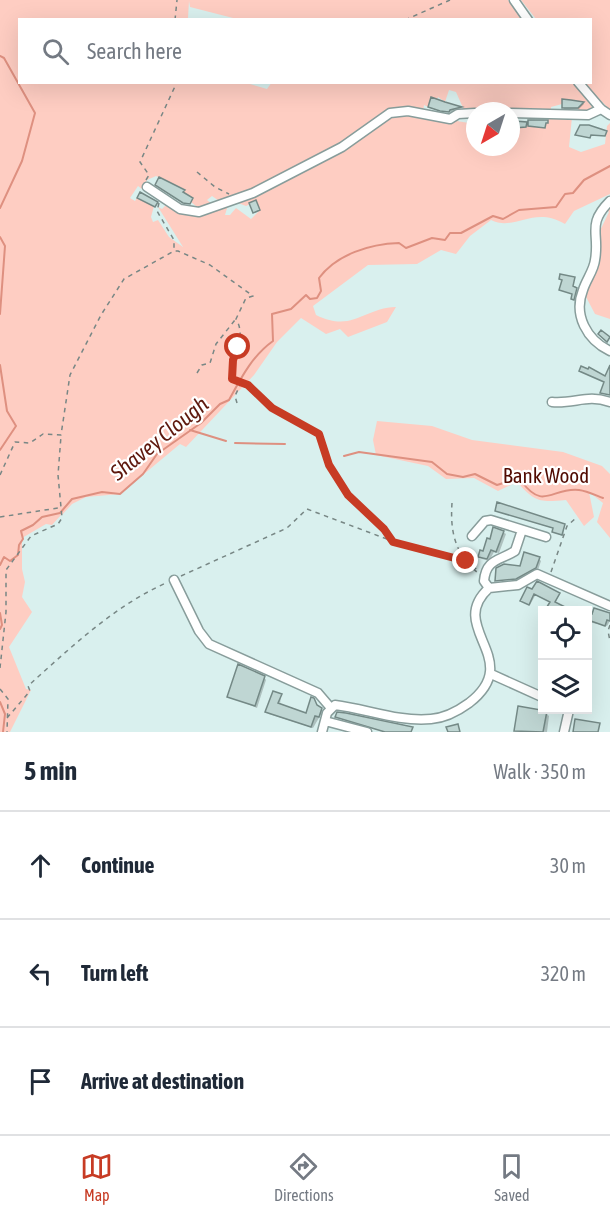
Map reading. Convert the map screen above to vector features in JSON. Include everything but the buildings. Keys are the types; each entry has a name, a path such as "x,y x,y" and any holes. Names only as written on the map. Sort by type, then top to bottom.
{"street":[{"path":"514,0 527,18"},
{"path":"580,84 601,109 610,115"},
{"path":"520,113 588,115 601,109"},
{"path":"147,187 180,209 191,212 237,200 342,147 390,113 408,111 450,118 466,114"},
{"path":"610,201 600,212 595,224 595,260 583,289 579,309 590,336 610,351"},
{"path":"552,402 566,404 589,397 610,402"},
{"path":"472,536 485,521 492,520 546,537"},
{"path":"489,588 485,577 492,561 515,551 522,530"},
{"path":"330,707 341,706 401,719 433,719 456,712 478,695 492,674 491,663 483,647 476,613 478,603 489,588 518,585 537,574 610,606"},
{"path":"174,580 199,631 208,644 318,693 330,707"},
{"path":"492,674 538,695"},
{"path":"322,732 330,707"},
{"path":"564,732 568,714"},
{"path":"325,721 367,732"}],"path":[{"path":"176,18 177,0"},
{"path":"410,18 450,0"},
{"path":"147,187 145,181 149,175 141,162 176,84"},
{"path":"197,172 215,187 237,200"},
{"path":"163,197 157,211 174,240 174,251"},
{"path":"0,668 6,612 4,598 7,568 31,536 58,524 62,515 59,507 62,435 70,375 117,289 129,275 174,251 195,257 210,265 253,296 246,298 236,319 216,344 210,363 202,365 197,373"},
{"path":"236,319 241,327 241,335 233,360 232,379 248,385 272,408 319,434 329,465 348,495 384,529 393,542"},
{"path":"237,403 235,396 241,384"},
{"path":"0,475 15,442 30,443 36,436 43,434 62,435"},
{"path":"452,503 451,521 463,560"},
{"path":"0,517 59,507"},
{"path":"7,718 30,691 28,686 85,637 154,588 287,528 307,509 393,542 463,560 485,577"},
{"path":"548,579 567,526 577,517"},
{"path":"610,625 608,631 610,641"},
{"path":"0,689 8,699 7,732"}],"green space":[{"path":"0,0 508,0 522,18 233,18 190,7 189,1 188,18 18,18 18,84 250,84 267,89 271,84 575,84 592,107 592,112 578,112 578,104 562,99 562,104 551,107 551,111 520,111 520,102 466,102 466,110 464,110 456,92 449,90 445,102 438,97 437,99 431,97 428,107 424,105 423,111 409,110 386,116 334,150 265,187 236,199 222,203 212,196 207,200 213,205 193,210 196,206 191,202 193,198 183,192 184,189 156,176 147,180 142,189 138,186 130,198 135,201 137,198 154,206 151,217 153,222 158,220 169,237 183,247 158,207 162,209 168,203 184,211 197,213 228,205 225,215 230,215 236,208 251,219 260,210 256,201 246,206 238,203 339,150 388,117 408,113 466,123 466,156 520,156 520,127 527,125 545,127 549,117 572,117 569,147 581,152 605,144 607,126 610,123 610,194 574,211 565,224 543,217 508,223 491,220 470,236 456,254 441,250 417,264 368,265 313,306 316,315 329,320 349,321 385,308 396,307 387,322 348,337 340,329 326,334 301,318 277,342 254,375 186,447 180,444 120,494 86,497 72,504 62,515 60,511 61,515 52,525 46,524 22,538 22,569 25,582 22,597 32,612 9,647 26,689 31,690 10,732 0,732"},
{"path":"521,0 610,0 610,110 585,84 592,84 592,18 535,18"},
{"path":"610,205 610,319 595,314 585,295 600,260 596,239 609,212 606,209"},
{"name":"Bank Wood","path":"377,421 432,426 472,440 563,452 602,466 610,474 610,538 597,522 603,503 589,492 594,517 584,526 566,500 539,500 517,482 498,491 474,478 446,479 428,466 376,455 373,440"}],"waterway":[{"path":"0,56 4,58 18,83"},
{"path":"0,208 22,161 35,113 19,84"},
{"name":"Shavey Clough","path":"0,565 4,557 10,561 18,555 19,545 23,539 21,531 42,517 60,513 72,499 102,492 120,494 143,474 157,454 201,423 220,404 229,400 253,360 273,341 272,314 291,309 306,295 310,299 317,298 321,291 319,278 335,263 366,248 399,243 406,248 432,238 445,240 450,233 461,233 493,216 503,219 519,210 556,207 565,194 573,193 584,180 610,166"},
{"path":"0,237 5,246 0,314"},
{"path":"0,365 7,411 16,426 0,450"},
{"path":"190,430 226,441"},
{"path":"235,443 285,444"},
{"path":"344,456 359,452 432,462 447,474 463,477 475,474 497,485 510,481 522,482 536,495 549,496 579,490 603,498"},
{"path":"0,613 2,625 0,629"},
{"path":"0,702 5,714 3,732"}],"route":[{"path":"238,347 233,360 232,379 248,385 272,408 319,434 329,465 348,495 367,516 384,529 393,542 447,558 466,561"}]}
